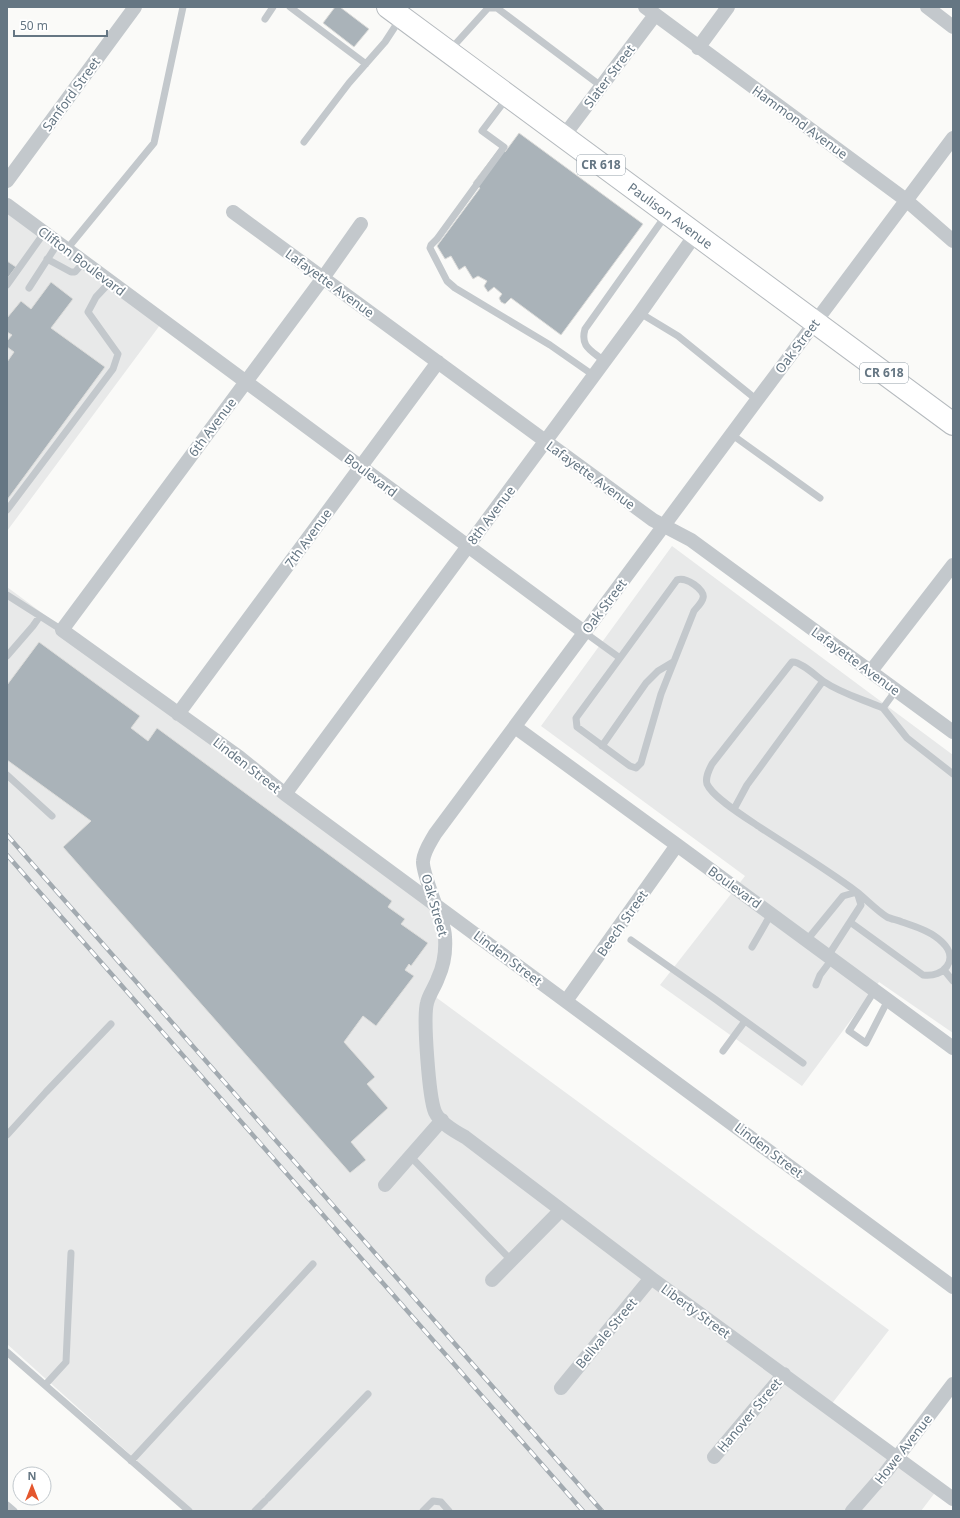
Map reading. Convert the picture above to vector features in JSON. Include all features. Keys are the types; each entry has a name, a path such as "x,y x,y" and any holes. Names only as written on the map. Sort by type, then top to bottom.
{"main road":[{"name":"Paulison Avenue","path":"395,12 695,235 953,424"}],"street":[{"name":"Sanford Street","path":"7,181 135,7"},
{"path":"698,48 728,7"},
{"path":"927,7 953,27"},
{"name":"Hammond Avenue","path":"650,11 698,48 906,200 953,240"},
{"name":"Slater Street","path":"563,137 601,86 650,11"},
{"name":"Oak Street","path":"442,1120 435,1112 432,1097 425,1030 426,1004 438,979 445,957 445,935 423,863 426,849 435,834 584,632 665,526 731,434 953,138"},
{"name":"Clifton Boulevard","path":"7,205 158,317"},
{"name":"Lafayette Avenue","path":"233,212 653,520 691,540 953,732"},
{"name":"6th Avenue","path":"62,630 323,278 361,224"},
{"name":"8th Avenue","path":"285,794 546,442 695,235"},
{"name":"Boulevard","path":"158,317 584,632"},
{"name":"7th Avenue","path":"178,714 438,362"},
{"path":"871,671 953,565"},
{"name":"Linden Street","path":"62,630 239,757 285,794 953,1287"},
{"name":"Boulevard","path":"515,727 953,1048"},
{"name":"Beech Street","path":"566,1001 677,845"},
{"path":"385,1185 442,1120"},
{"name":"Liberty Street","path":"442,1120 449,1127 651,1278 898,1457 953,1499"},
{"path":"492,1280 561,1210"},
{"name":"Bellvale Street","path":"561,1388 651,1278"},
{"name":"Hanover Street","path":"714,1457 784,1374"},
{"name":"Howe Avenue","path":"852,1511 898,1457 953,1384"}],"lane":[{"path":"29,288 47,259 62,246 154,143 183,7"},
{"path":"265,19 273,7"},
{"path":"290,7 366,64"},
{"path":"449,52 488,8 497,8 601,86"},
{"path":"304,142 350,83 385,42 395,12"},
{"path":"508,96 482,131 504,147 430,248 447,281 454,288 550,345 593,375"},
{"path":"604,361 584,344 583,337 585,329 667,214"},
{"path":"7,285 44,233"},
{"path":"47,259 71,272 75,272 84,262"},
{"path":"7,510 114,369 118,354 88,312 96,297 110,282"},
{"path":"640,313 678,336 757,400"},
{"path":"731,434 820,498"},
{"path":"682,578 698,588 703,594 704,598 694,611 673,662 661,694 641,763 636,768 630,766 577,727 576,718 620,658 677,580 682,578"},
{"path":"7,595 62,630"},
{"path":"7,656 40,616"},
{"path":"584,632 620,658"},
{"path":"602,746 646,683 658,671 673,662"},
{"path":"850,922 923,975 929,976 938,974 948,967 950,958 949,952 942,942 925,930 888,917 857,892 734,809 715,793 707,783 707,774 712,764 792,662 799,664 849,695 883,708 907,738 953,774"},
{"path":"734,809 747,785 823,680"},
{"path":"883,708 896,690"},
{"path":"7,775 52,816"},
{"path":"816,985 830,957 860,906 857,892"},
{"path":"807,940 843,896 857,892"},
{"path":"752,947 771,914"},
{"path":"631,940 803,1063"},
{"path":"944,970 953,981"},
{"path":"875,990 848,1031 866,1043 888,1000"},
{"path":"724,1051 745,1021"},
{"path":"7,1135 111,1024"},
{"path":"410,1156 511,1260"},
{"path":"45,1385 66,1362 71,1253"},
{"path":"131,1461 313,1264"},
{"path":"7,1352 189,1511"},
{"path":"256,1511 368,1394"},
{"path":"423,1511 433,1501 441,1502 448,1511"},
{"path":"7,1505 14,1511"}],"shaded area":[{"path":"7,205 163,321 7,531"},
{"path":"672,546 953,755 953,1033 879,982 802,1086 660,985 745,876 541,726"},
{"path":"7,587 443,910 437,998 889,1330 830,1406 940,1486 921,1511 193,1511 7,1344"}],"building":[{"path":"335,7 340,7 369,29 354,47 323,23"},
{"path":"519,133 643,224 561,335 511,298 505,304 501,302 499,298 502,294 494,287 488,292 484,286 487,281 478,276 473,279 465,266 459,270 451,256 445,259 437,246 480,188 473,183 500,148 505,152"},
{"path":"7,261 16,267 7,279"},
{"path":"51,282 73,299 51,328 105,367 7,500 7,362 14,352 7,347 7,341 12,335 7,332 7,318 21,301 31,309"},
{"path":"39,642 140,716 131,728 148,741 157,728 392,901 388,907 405,919 401,924 428,943 411,966 409,964 405,970 414,976 376,1026 363,1016 344,1042 375,1077 367,1084 388,1108 351,1142 366,1160 350,1173 63,847 91,821 7,760 7,685"}],"railway":[{"path":"7,835 602,1511"},
{"path":"7,855 583,1511"}]}
